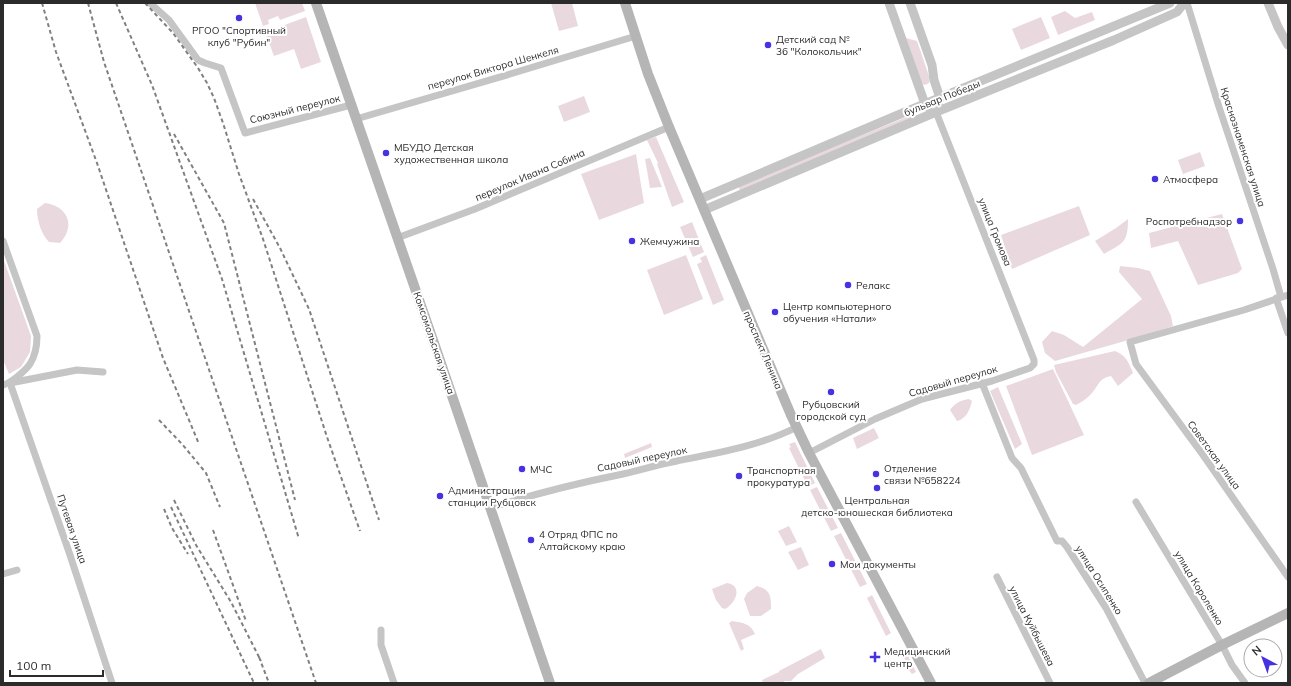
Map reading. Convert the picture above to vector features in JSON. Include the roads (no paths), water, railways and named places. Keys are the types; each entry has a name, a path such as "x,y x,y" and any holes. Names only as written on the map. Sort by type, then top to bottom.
{"main road":[{"name":"Комсомольская улица","path":"316,3 550,683"},
{"name":"проспект Ленина","path":"624,3 648,74 669,127 771,370 797,428 931,683"},
{"path":"1149,683 1222,645 1288,614"}],"street":[{"name":"Союзный переулок","path":"150,3 169,20 198,60 221,68 245,133 351,105"},
{"path":"889,3 925,104 936,112 940,98 934,80 932,65 910,3"},
{"name":"бульвар Победы","path":"700,199 1109,27 1170,3"},
{"name":"бульвар Победы","path":"704,210 936,112 1114,40 1177,12 1185,3"},
{"name":"Краснознаменская улица","path":"1185,3 1273,268 1282,297 1288,333"},
{"path":"1268,3 1278,27 1288,45"},
{"path":"1109,27 1114,40"},
{"name":"переулок Виктора Шенкеля","path":"356,119 636,36"},
{"path":"1061,48 1066,60"},
{"name":"улица Громова","path":"936,112 1034,360"},
{"name":"переулок Ивана Собина","path":"397,238 475,209 669,127"},
{"path":"3,241 37,336 37,346 30,364 6,384"},
{"name":"Советская улица","path":"1282,297 1244,310 1130,342 1136,364 1195,444 1288,577"},
{"name":"Садовый переулок","path":"810,453 875,419 922,399 1030,368 1034,364 1034,360"},
{"path":"6,384 78,370 103,372"},
{"name":"улица Осипенко","path":"982,383 1012,458 1021,468 1057,541 1062,541 1067,547 1106,608 1145,683"},
{"name":"Путевая улица","path":"6,384 62,531 112,683"},
{"name":"Садовый переулок","path":"490,508 525,497 587,481 720,453 772,438 797,428"},
{"name":"улица Короленко","path":"1136,502 1222,645 1232,665 1245,683"},
{"path":"3,574 17,570"},
{"name":"улица Куйбышева","path":"996,577 1050,683"},
{"path":"381,630 381,645 394,683"}],"railway":[{"path":"42,3 56,52 97,163 163,358 199,444"},
{"path":"88,3 104,62 316,683"},
{"path":"116,3 152,85 222,279 299,539"},
{"path":"145,3 173,33 198,68 214,98 239,174 263,239 327,437 360,531"},
{"path":"174,134 224,223 295,500"},
{"path":"253,199 280,248 309,309 379,520"},
{"path":"159,420 182,444 206,473 220,507"},
{"path":"174,500 196,545 231,602 261,661"},
{"path":"171,507 254,683"},
{"path":"164,509 172,528 188,554"},
{"path":"213,530 246,621"},
{"path":"259,657 269,683"}],"place":[{"name":"РГОО \"Спортивный клуб \"Рубин\"","path":"239,18"},
{"name":"Детский сад № 36 \"Колокольчик\"","path":"768,45"},
{"name":"МБУДО Детская художественная школа","path":"386,153"},
{"name":"Атмосфера","path":"1155,179"},
{"name":"Роспотребнадзор","path":"1240,221"},
{"name":"Жемчужина","path":"632,241"},
{"name":"Релакс","path":"848,285"},
{"name":"Центр компьютерного обучения «Натали»","path":"775,312"},
{"name":"Рубцовский городской суд","path":"831,392"},
{"name":"МЧС","path":"522,469"},
{"name":"Отделение связи №658224","path":"876,474"},
{"name":"Транспортная прокуратура","path":"739,476"},
{"name":"Центральная детско-юношеская библиотека","path":"877,488"},
{"name":"Администрация станции Рубцовск","path":"440,496"},
{"name":"4 Отряд ФПС по Алтайскому краю","path":"531,540"},
{"name":"Мои документы","path":"832,564"},
{"name":"Медицинский центр","path":"875,657"}]}
